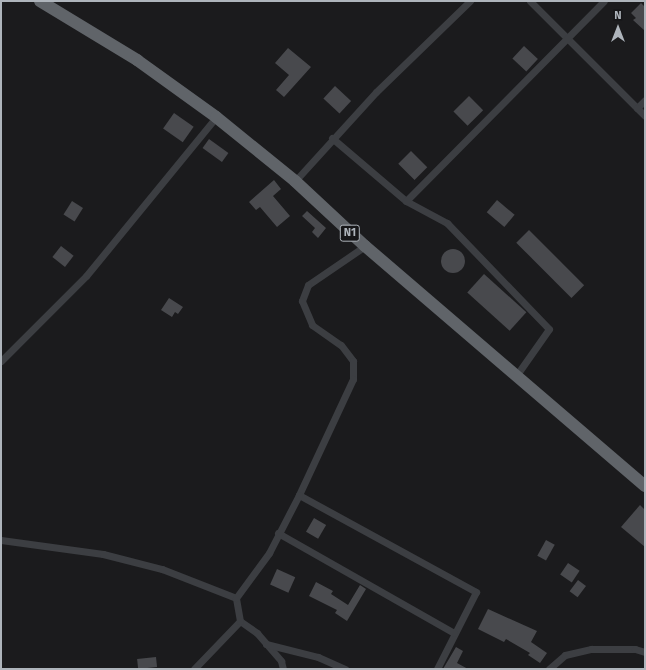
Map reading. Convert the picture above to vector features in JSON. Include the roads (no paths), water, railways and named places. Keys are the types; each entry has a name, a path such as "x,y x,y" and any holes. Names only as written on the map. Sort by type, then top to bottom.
{"highway":[{"name":"N1","path":"40,1 137,60 216,117 295,181 365,246 645,486"}],"street":[{"path":"295,181 332,138 470,1"},
{"path":"530,1 645,116"},
{"path":"406,201 604,1"},
{"path":"637,108 645,100"},
{"path":"1,361 86,276 216,117"},
{"path":"332,138 406,201 447,223 549,329 516,376"},
{"path":"283,669 281,661 257,633 240,621 236,598 270,553 278,533 299,495 353,379 353,361 341,345 312,325 302,301 308,285 365,246"},
{"path":"299,495 476,592 437,669"},
{"path":"278,533 454,633"},
{"path":"1,540 118,558 162,569 236,598"},
{"path":"194,669 240,621"},
{"path":"266,644 318,657 345,669"},
{"path":"549,669 565,654 591,650 635,649 645,652"}]}
